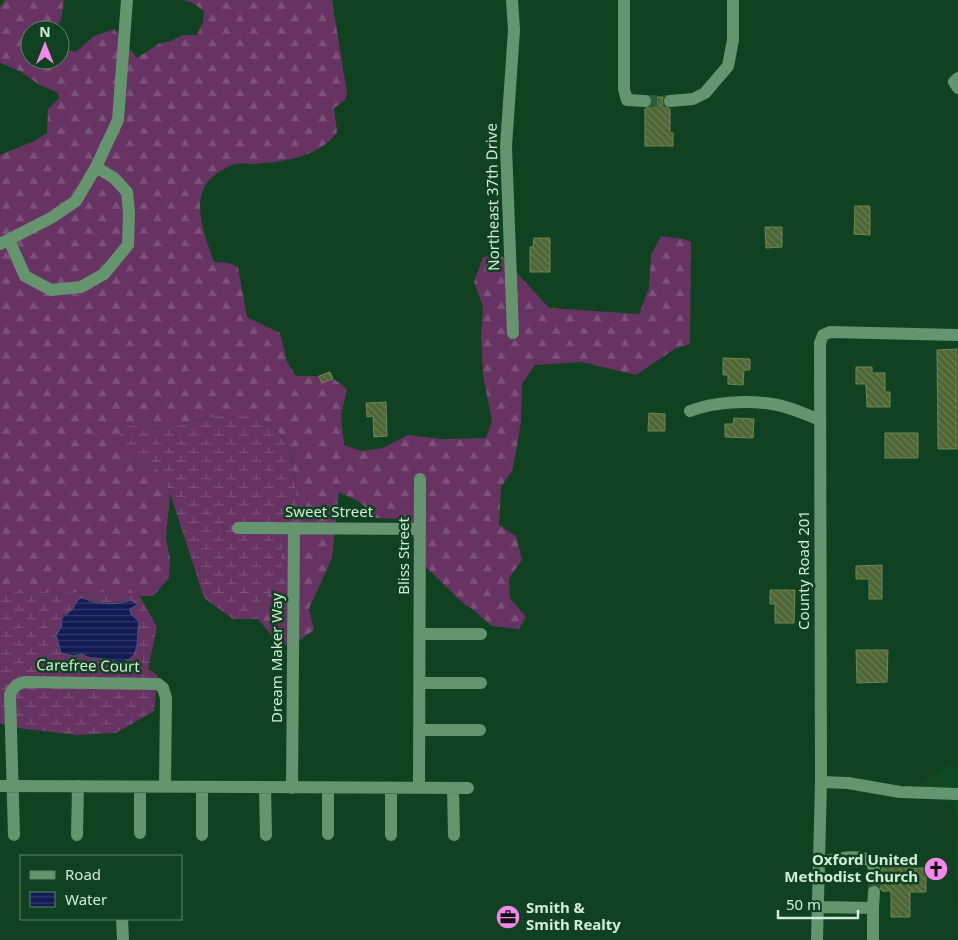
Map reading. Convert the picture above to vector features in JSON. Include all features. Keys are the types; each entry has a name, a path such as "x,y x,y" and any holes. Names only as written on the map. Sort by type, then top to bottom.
{"street":[{"path":"96,167 114,178 127,192 129,213 128,245 104,274 81,287 50,290 25,276 4,242 51,218 76,201 96,167 118,120 127,0"},
{"name":"Northeast 37th Drive","path":"512,0 514,30 506,146 513,333"},
{"path":"624,0 624,89 627,100 645,101"},
{"path":"670,101 693,99 705,93 728,66 733,40 733,0"},
{"path":"958,78 954,82 958,88"},
{"name":"County Road 201","path":"817,940 821,782 820,343 823,335 830,332 958,334"},
{"path":"690,411 703,406 743,402 771,403 790,408 820,420"},
{"name":"Bliss Street","path":"419,788 420,479"},
{"name":"Sweet Street","path":"238,528 420,529"},
{"name":"Dream Maker Way","path":"292,788 294,528"},
{"path":"420,634 481,634"},
{"name":"Carefree Court","path":"6,786 10,696 12,690 18,684 33,682 158,684 163,688 166,698 165,787"},
{"path":"420,683 481,683"},
{"path":"419,730 480,730"},
{"path":"821,782 848,783 900,792 958,794"},
{"path":"14,836 6,786 468,788"},
{"path":"77,835 78,786"},
{"path":"140,787 140,833"},
{"path":"202,787 202,835"},
{"path":"265,788 266,835"},
{"path":"328,788 328,834"},
{"path":"453,788 454,836"},
{"path":"391,789 392,835"},
{"path":"819,862 861,858 871,861 874,868"},
{"path":"873,940 874,892"},
{"path":"818,907 873,908"},
{"path":"122,920 122,940"}],"shaded area":[{"path":"949,764 958,769 958,940 954,801 918,799 919,785"}],"green space":[{"path":"5,0 64,0 61,20 20,20 20,70 70,70 70,50 76,52 94,36 114,29 137,58 160,43 168,42 183,35 197,35 203,22 204,11 193,3 184,0 332,0 347,93 345,100 334,108 337,132 321,148 300,157 266,163 229,166 209,180 203,190 200,201 200,214 214,262 229,263 238,267 247,317 280,333 287,362 296,376 330,376 347,389 341,415 344,445 361,451 383,448 408,435 441,439 486,438 492,421 483,375 481,336 483,307 474,282 483,257 501,255 549,308 639,314 649,288 651,255 661,236 684,239 691,242 690,344 676,348 636,375 582,362 535,365 522,384 521,421 517,446 512,471 501,487 499,525 516,536 522,560 509,578 510,598 526,617 519,629 492,626 464,604 426,567 403,519 376,518 361,503 339,492 332,558 309,609 314,630 290,647 275,640 255,615 258,605 283,579 281,560 284,539 298,514 293,460 282,436 258,415 227,415 191,421 165,430 140,427 132,457 161,472 170,493 166,538 170,559 169,578 153,596 140,596 138,593 1,592 0,601 0,155 32,142 47,133 48,109 59,98 58,93 38,84 20,71 0,63 0,7"},
{"path":"227,415 258,415 282,436 293,461 298,514 284,539 281,560 284,579 258,605 255,615 258,619 233,619 204,598 170,493 161,472 132,457 117,444 123,425 165,430 191,421"},
{"path":"0,592 138,593 157,627 148,669 158,676 154,711 116,733 77,735 18,728 0,723","holes":["83,598 104,603 125,602 131,614 139,622 137,630 138,639 113,661 82,654 73,656 56,635 61,628 62,616 71,611 77,601"]}],"water":[{"path":"81,598 101,603 126,602 130,600 136,603 137,605 130,609 131,614 139,622 137,646 132,657 128,660 117,662 107,659 90,658 82,654 73,656 61,653 56,635 61,628 62,618 73,609"}],"building":[{"path":"652,97 663,97 663,105 670,109 670,133 673,133 673,146 645,146 645,109 652,105"},
{"path":"855,206 870,206 870,235 854,234"},
{"path":"765,227 782,227 782,247 766,248"},
{"path":"534,238 550,238 550,272 530,272 530,247 533,247"},
{"path":"957,349 957,449 938,449 937,350"},
{"path":"723,358 750,359 750,370 744,370 743,385 728,384 728,375 723,375"},
{"path":"856,367 872,367 872,373 885,373 885,392 890,392 890,407 867,407 866,384 856,384"},
{"path":"330,372 333,379 322,383 319,376"},
{"path":"386,402 387,436 374,437 373,416 367,417 366,403"},
{"path":"649,413 665,414 665,431 648,431"},
{"path":"734,418 754,419 753,438 725,437 725,424 733,424"},
{"path":"885,433 918,433 918,458 885,458"},
{"path":"882,565 882,599 869,599 869,579 856,579 856,566"},
{"path":"770,590 795,590 794,623 775,623 775,604 770,604"},
{"path":"856,650 888,650 887,682 857,683"},
{"path":"881,863 911,863 911,868 926,868 926,892 910,892 910,917 891,917 891,891 882,891 875,884 869,886 869,874 874,876 880,873"}],"tunnel":[{"path":"645,101 670,101"},
{"path":"874,868 874,892"}],"place":[{"name":"Oxford United Methodist Church","path":"936,869"},
{"name":"Smith & Smith Realty","path":"508,917"}]}
